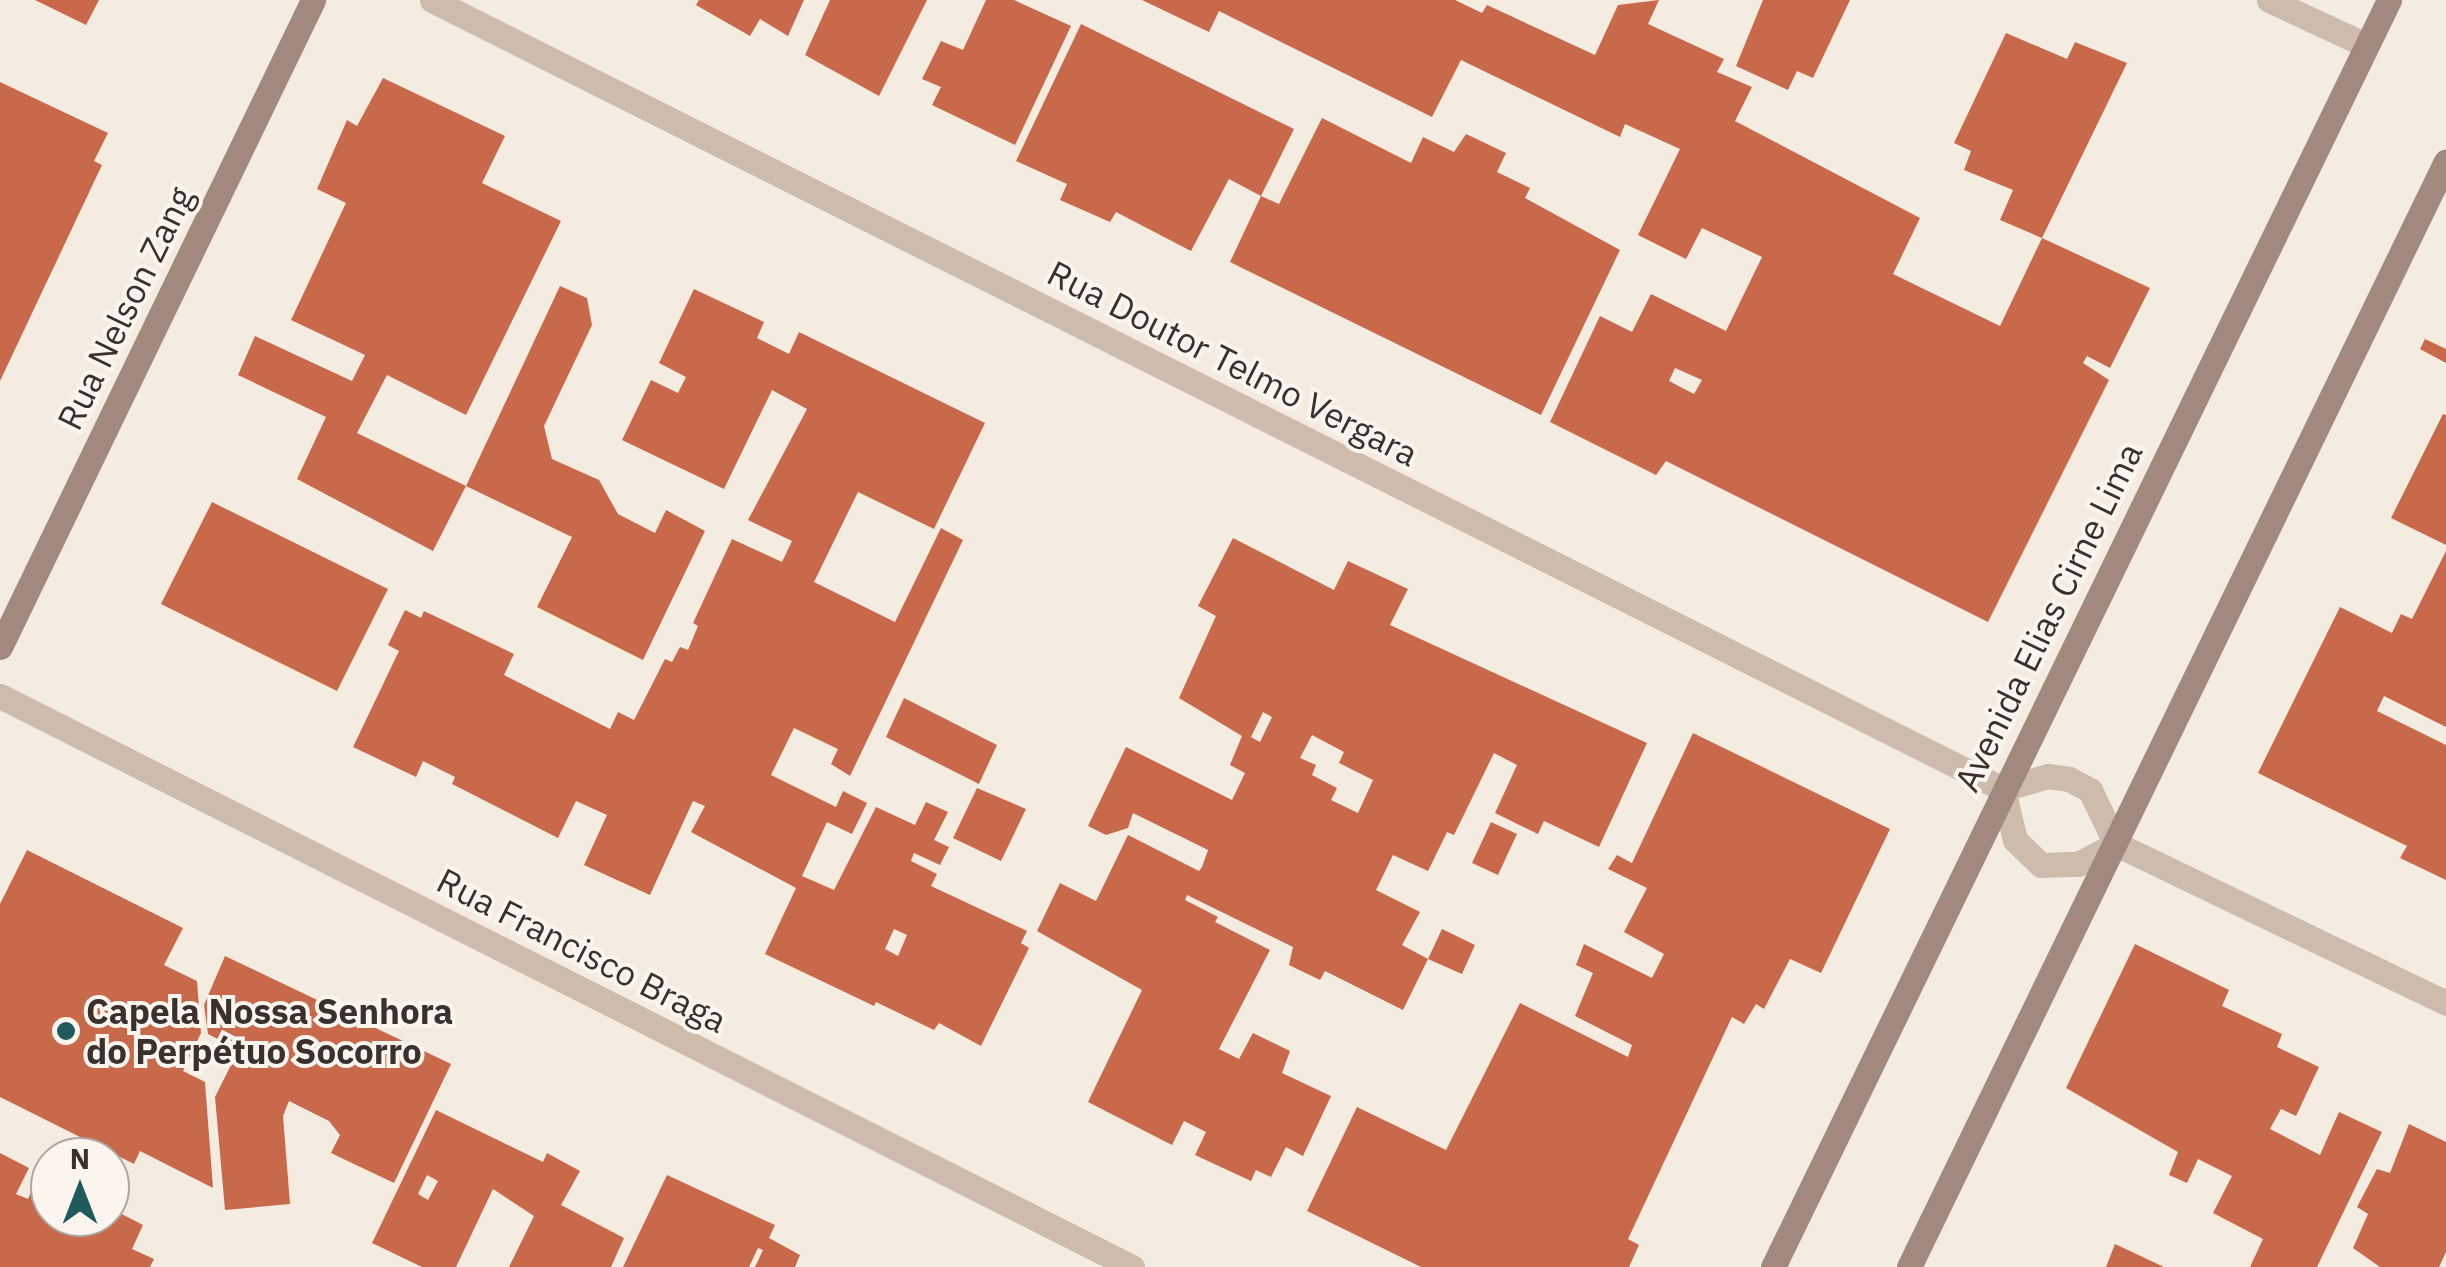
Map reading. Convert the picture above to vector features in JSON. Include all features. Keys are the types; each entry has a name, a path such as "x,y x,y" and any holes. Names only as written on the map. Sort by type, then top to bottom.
{"street":[{"name":"Rua Nelson Zang","path":"0,647 314,0"},
{"name":"Rua Doutor Telmo Vergara","path":"432,0 2003,789"},
{"path":"2269,0 2366,46"},
{"name":"Avenida Elias Cirne Lima","path":"1773,1267 2389,0"},
{"path":"1908,1267 2446,161"},
{"name":"Rua Francisco Braga","path":"0,696 1132,1267"},
{"path":"2116,844 2078,864 2041,865 2015,840 2003,789 2048,776 2069,779 2090,790 2116,844 2446,1004"}],"building":[{"path":"35,0 99,0 86,25"},
{"path":"699,0 804,0 788,36 760,19 750,36 696,5"},
{"path":"830,0 927,0 879,96 805,55"},
{"path":"986,0 1014,0 1071,26 1015,145 932,105 941,87 922,79 941,41 963,50"},
{"path":"1142,0 1455,0 1482,13 1487,5 1595,55 1618,5 1659,0 1648,24 1724,59 1717,72 1752,87 1735,121 1920,218 1893,274 2000,326 2042,238 2150,288 2110,368 2087,356 2083,363 2109,380 1988,622 1666,461 1656,475 1550,422 1600,316 1632,332 1651,294 1726,331 1762,257 1702,228 1686,259 1638,235 1680,149 1625,124 1620,137 1461,60 1432,117 1219,11 1209,32","holes":["1675,368 1702,380 1694,394 1669,381"]},
{"path":"1763,0 1850,0 1813,78 1797,71 1788,90 1736,66"},
{"path":"1081,24 1294,129 1261,196 1229,179 1191,251 1116,212 1110,222 1060,200 1067,184 1016,161"},
{"path":"2006,33 2067,59 2075,42 2127,63 2042,238 2000,220 2013,190 1964,170 1971,151 1954,143"},
{"path":"383,78 505,136 482,183 561,221 466,415 387,375 357,433 466,486 433,551 297,479 326,417 238,375 255,336 352,381 365,355 291,320 346,203 317,189 347,120 357,126"},
{"path":"0,82 108,133 94,161 102,165 0,381"},
{"path":"1322,118 1411,163 1423,137 1454,152 1466,134 1506,153 1497,172 1530,188 1525,198 1620,250 1541,415 1230,262 1261,196 1279,204"},
{"path":"560,286 587,298 592,325 544,426 552,459 599,480 618,514 655,533 666,510 705,531 643,660 537,607 572,537 466,486"},
{"path":"694,289 764,322 757,338 789,354 799,332 985,423 934,529 858,492 814,582 895,622 941,528 963,540 850,776 831,764 838,749 794,728 771,775 836,807 843,791 867,803 852,834 827,822 802,876 834,890 876,807 915,825 926,802 948,812 934,840 949,847 940,865 914,853 911,861 937,874 931,886 1027,931 1021,943 1029,948 981,1046 939,1023 934,1030 876,1002 874,1006 765,954 796,888 691,832 705,806 693,801 650,895 584,865 607,815 576,801 558,838 452,784 455,777 423,761 416,777 353,747 399,651 388,645 405,610 421,618 424,611 514,654 504,675 610,729 618,712 634,720 665,659 672,662 680,647 688,650 698,626 693,623 732,539 782,562 792,541 748,520 807,409 772,390 724,489 622,440 651,380 678,393 686,377 659,363","holes":["894,929 907,935 898,956 885,949"]},
{"path":"2425,339 2446,349 2446,363 2420,349"},
{"path":"2443,414 2446,415 2446,545 2391,518"},
{"path":"212,502 388,589 337,691 161,604"},
{"path":"1233,538 1334,590 1348,561 1408,589 1390,625 1647,743 1599,847 1544,821 1538,834 1495,813 1517,765 1494,753 1454,835 1447,832 1428,871 1393,855 1376,890 1420,912 1402,945 1428,959 1403,1010 1325,971 1320,980 1289,965 1293,947 1187,895 1185,900 1218,917 1215,922 1270,950 1219,1049 1239,1059 1253,1033 1290,1051 1282,1073 1331,1096 1303,1156 1286,1147 1271,1177 1256,1170 1251,1181 1195,1155 1206,1132 1184,1121 1172,1145 1088,1102 1142,990 1037,931 1060,883 1096,901 1128,835 1199,871 1202,867 1208,850 1133,813 1128,828 1106,835 1088,826 1126,747 1232,800 1245,773 1230,765 1242,736 1179,698 1216,616 1198,606","holes":["1263,712 1272,717 1260,742 1251,737","1312,735 1344,752 1339,763 1373,780 1358,813 1331,800 1337,788 1312,775 1316,765 1300,758"]},
{"path":"2446,551 2446,727 2384,696 2377,711 2446,745 2446,880 2400,858 2407,846 2258,773 2340,607 2392,633 2401,614 2412,619"},
{"path":"904,698 997,745 979,784 886,737"},
{"path":"1693,733 1890,829 1821,973 1790,959 1764,1009 1756,1004 1744,1024 1732,1017 1628,1239 1639,1245 1629,1267 1421,1267 1307,1211 1357,1107 1446,1150 1520,1003 1628,1057 1632,1045 1575,1016 1593,973 1576,965 1584,944 1652,978 1664,954 1624,932 1647,888 1608,869 1617,855 1632,863"},
{"path":"977,788 1026,809 1001,861 953,838"},
{"path":"1491,822 1517,834 1498,875 1472,863"},
{"name":"Capela Nossa Senhora do Perpétuo Socorro","path":"27,850 183,928 164,965 197,981 201,1033 183,1071 205,1082 213,1188 140,1151 134,1164 130,1162 130,1137 80,1137 0,1097 0,904"},
{"path":"1442,929 1475,945 1462,974 1428,959"},
{"path":"2135,944 2229,990 2222,1006 2282,1034 2277,1047 2319,1067 2296,1116 2281,1109 2270,1129 2320,1155 2339,1112 2382,1132 2317,1267 2250,1267 2263,1239 2213,1213 2232,1176 2198,1159 2187,1183 2169,1175 2178,1152 2066,1088"},
{"path":"225,956 451,1064 394,1183 331,1153 340,1135 329,1121 289,1101 283,1116 290,1204 225,1210 215,1097 232,1063 221,1057 229,1045 208,1034 204,1005"},
{"path":"436,1110 543,1162 547,1153 580,1171 561,1205 624,1238 611,1267 509,1267 534,1216 493,1189 456,1267 422,1267 372,1243","holes":["427,1175 438,1181 428,1200 418,1194"]},
{"path":"2409,1124 2446,1142 2446,1252 2439,1267 2380,1267 2353,1248 2368,1214 2357,1207 2377,1169 2390,1173"},
{"path":"0,1153 29,1168 16,1194 28,1199 30,1194 30,1237 130,1237 130,1218 143,1225 132,1249 154,1259 150,1267 0,1267"},
{"path":"667,1175 775,1225 769,1238 800,1255 795,1267 755,1267 763,1250 758,1248 749,1267 623,1267"},
{"path":"2115,1244 2164,1267 2106,1267"}],"place":[{"name":"Capela Nossa Senhora do Perpétuo Socorro","path":"66,1031"}]}
